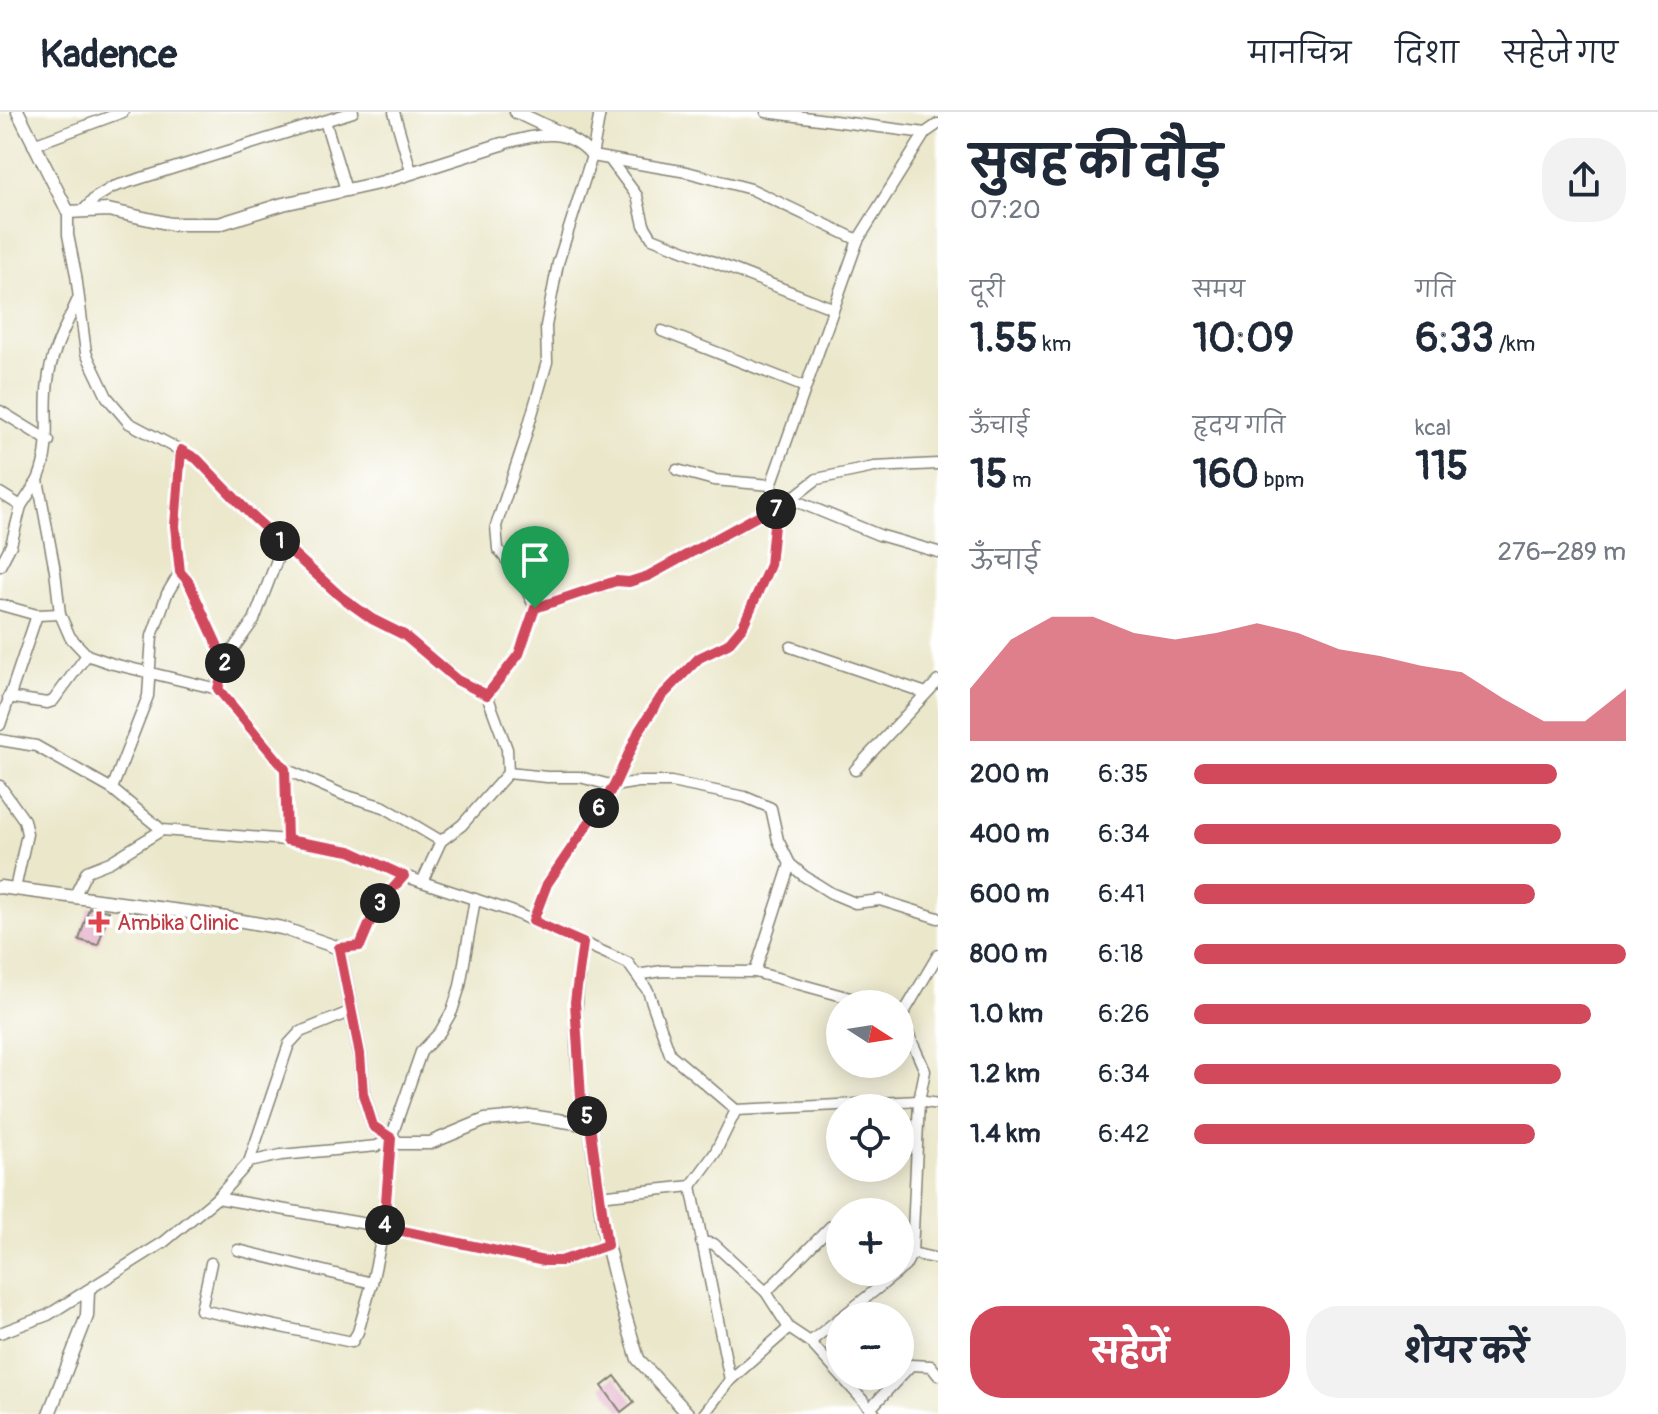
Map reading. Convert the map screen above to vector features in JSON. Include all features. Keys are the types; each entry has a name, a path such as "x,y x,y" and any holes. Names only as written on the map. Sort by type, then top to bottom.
{"street":[{"path":"18,112 68,212 68,235 86,353 107,397 129,423 197,459 340,596 372,619 404,635 457,680 487,695 507,749 508,773 462,825 441,841 422,882"},
{"path":"33,145 123,112"},
{"path":"84,210 95,198 113,187 353,112"},
{"path":"394,112 411,171"},
{"path":"516,112 582,143 592,156 687,172 751,189 858,240"},
{"path":"487,695 519,654 535,608 522,580 498,549 496,526 547,362 546,326 558,263 592,156 600,112"},
{"path":"766,112 925,133"},
{"path":"325,121 346,190"},
{"path":"533,921 547,884 614,786 639,731 661,697 699,658 728,644 743,626 770,565 776,506 771,485 858,240 925,133 938,124"},
{"path":"68,212 108,210 171,224 219,224 253,211 383,182 535,135 567,136"},
{"path":"611,161 637,196 644,225 652,238 832,308"},
{"path":"0,566 11,545 21,506 38,480 45,462 49,441 48,381 55,350 79,298"},
{"path":"662,331 805,387"},
{"path":"0,411 49,441"},
{"path":"181,450 175,526 180,572 188,581 226,659"},
{"path":"535,608 616,581 629,582 648,576 791,499 817,479 874,467 938,464"},
{"path":"677,470 714,480 771,485"},
{"path":"38,480 60,614 70,637 87,655 218,689 285,769 344,795 384,807 441,841"},
{"path":"0,493 21,506"},
{"path":"791,499 879,535 938,552"},
{"path":"218,689 226,659 254,620 283,544"},
{"path":"112,789 148,696 152,636 167,594 180,572"},
{"path":"1,605 37,615 60,614"},
{"path":"0,725 37,615"},
{"path":"791,647 926,693"},
{"path":"8,697 47,703 53,701 87,655"},
{"path":"855,770 938,681"},
{"path":"0,740 36,746 112,789 162,830 287,840 350,851 404,876 533,921 628,963 648,991 670,1054 736,1110 919,1101 938,1104"},
{"path":"285,769 287,840"},
{"path":"508,773 580,777 614,786 671,782 745,797 771,808 778,840 790,864 831,893 855,903 880,900 938,918"},
{"path":"0,786 24,820 27,834 15,889"},
{"path":"74,897 87,871 110,862 162,830"},
{"path":"755,972 790,864"},
{"path":"0,887 282,928 339,948 360,946 377,906 404,876"},
{"path":"211,1263 201,1310 352,1342 358,1332 372,1283 384,1227 391,1138 421,1052 440,1032 452,1011 460,986 475,899"},
{"path":"583,943 575,1002 581,1098 590,1125 607,1245 638,1359 688,1414"},
{"path":"339,948 360,1054 363,1094 373,1126 399,1143 430,1143 485,1120 530,1116 590,1125"},
{"path":"914,994 938,955"},
{"path":"637,975 662,971 755,972 826,991"},
{"path":"0,1333 48,1315 88,1291 164,1242 217,1198 249,1162 289,1044 300,1032 352,1011"},
{"path":"914,1045 925,1071 919,1101 914,1210"},
{"path":"730,1380 691,1186 715,1153 736,1110"},
{"path":"249,1162 281,1155 377,1146 391,1138"},
{"path":"599,1196 691,1186"},
{"path":"217,1198 384,1227 544,1261 561,1261 607,1245"},
{"path":"766,1292 826,1231"},
{"path":"701,1242 714,1244 766,1292 789,1328 810,1342 826,1360"},
{"path":"238,1250 372,1283"},
{"path":"914,1253 938,1259"},
{"path":"860,1302 880,1286"},
{"path":"49,1414 87,1316 88,1291"},
{"path":"704,1414 730,1380 789,1328"},
{"path":"810,1342 826,1329"},
{"path":"853,1390 873,1411 911,1365 931,1366 938,1375"}],"building":[{"path":"89,908 109,911 98,945 79,940"},
{"path":"615,1376 634,1402 621,1412 602,1386"}],"place":[{"name":"Ambika Clinic","path":"99,922"}],"route":[{"path":"181,450 197,459 251,515 340,596 372,619 404,635 457,680 487,695 519,654 535,608 616,581 629,582 648,576 776,506 770,565 743,626 728,644 699,658 661,697 639,731 614,786 547,884 533,921 583,943 575,1002 581,1098 590,1125 607,1245 561,1261 544,1261 384,1227 391,1138 373,1126 363,1094 360,1054 339,948 360,946 377,906 404,876 350,851 287,840 285,769 218,689 226,659 188,581 180,572 175,526 181,450"}]}
